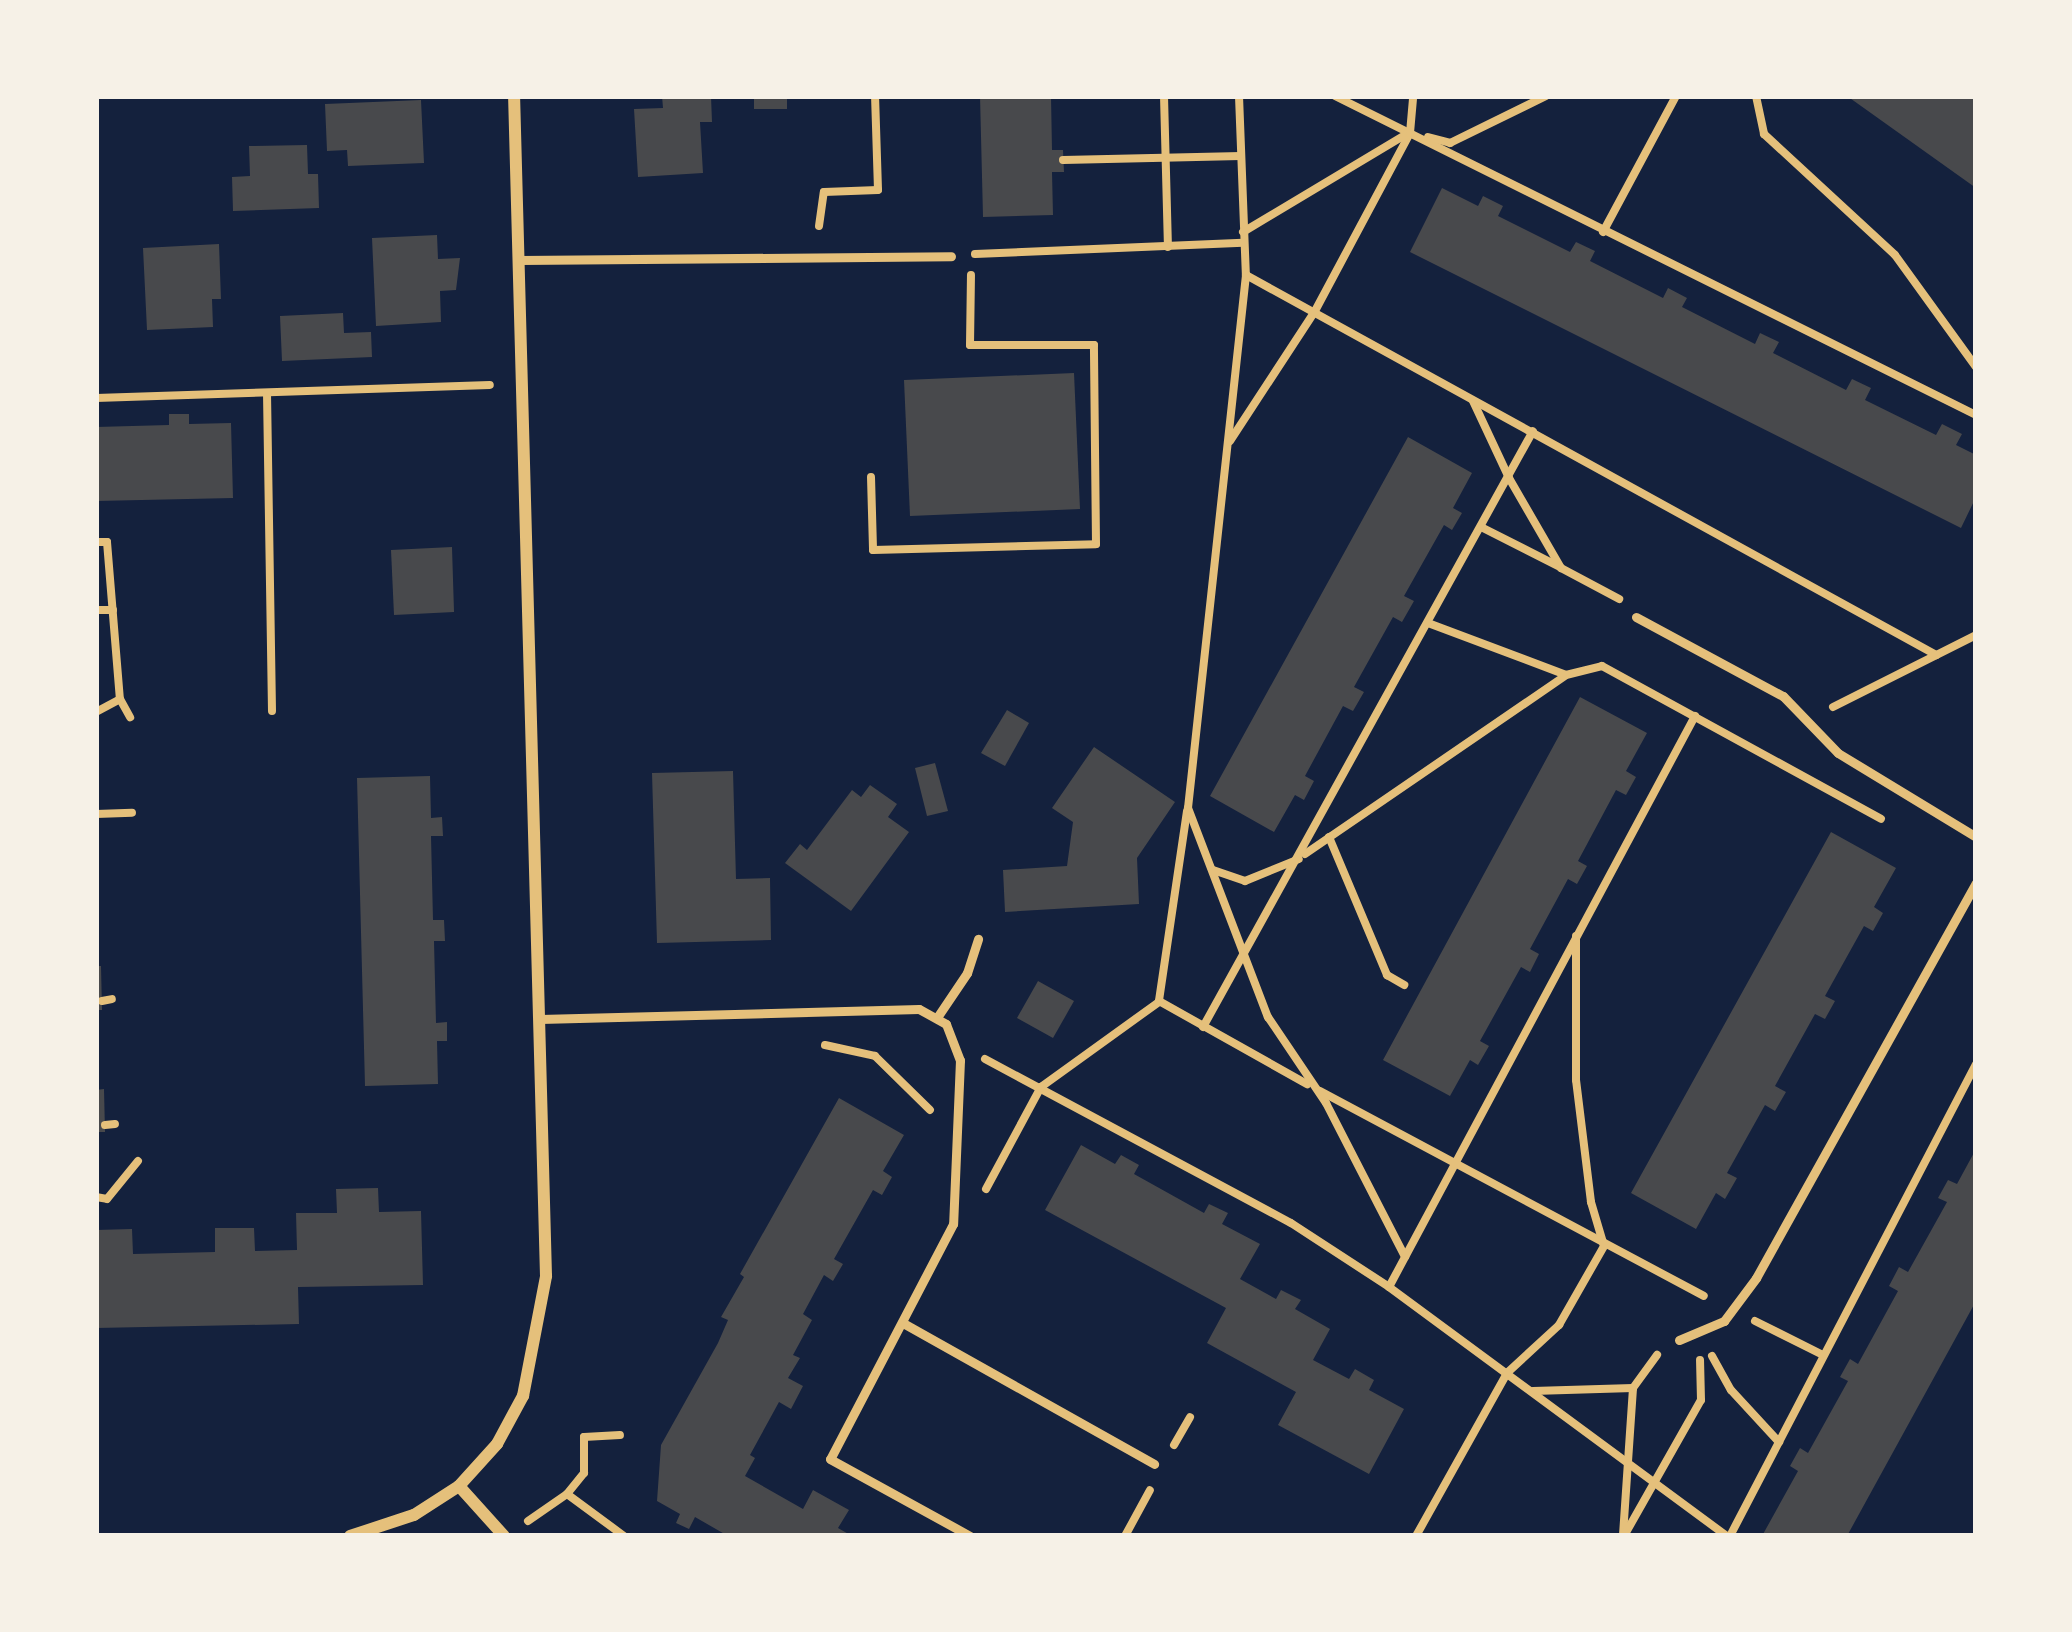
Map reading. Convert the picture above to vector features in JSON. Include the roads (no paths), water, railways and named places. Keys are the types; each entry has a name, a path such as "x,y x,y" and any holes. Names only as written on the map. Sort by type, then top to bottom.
{"street":[{"path":"350,1536 414,1515 459,1486 509,1424 523,1396 546,1276 514,96"},
{"path":"459,1486 504,1536"}],"lane":[{"path":"520,260 950,256"},
{"path":"1636,617 1783,696 1838,752 1976,837"},
{"path":"1678,1340 1700,1334 1734,1310 1976,883"},
{"path":"938,1016 967,973 977,940"},
{"path":"540,1019 919,1009 938,1016 954,1038 960,1060 953,1223 830,1459 970,1536"},
{"path":"903,1323 1154,1464"}]}
